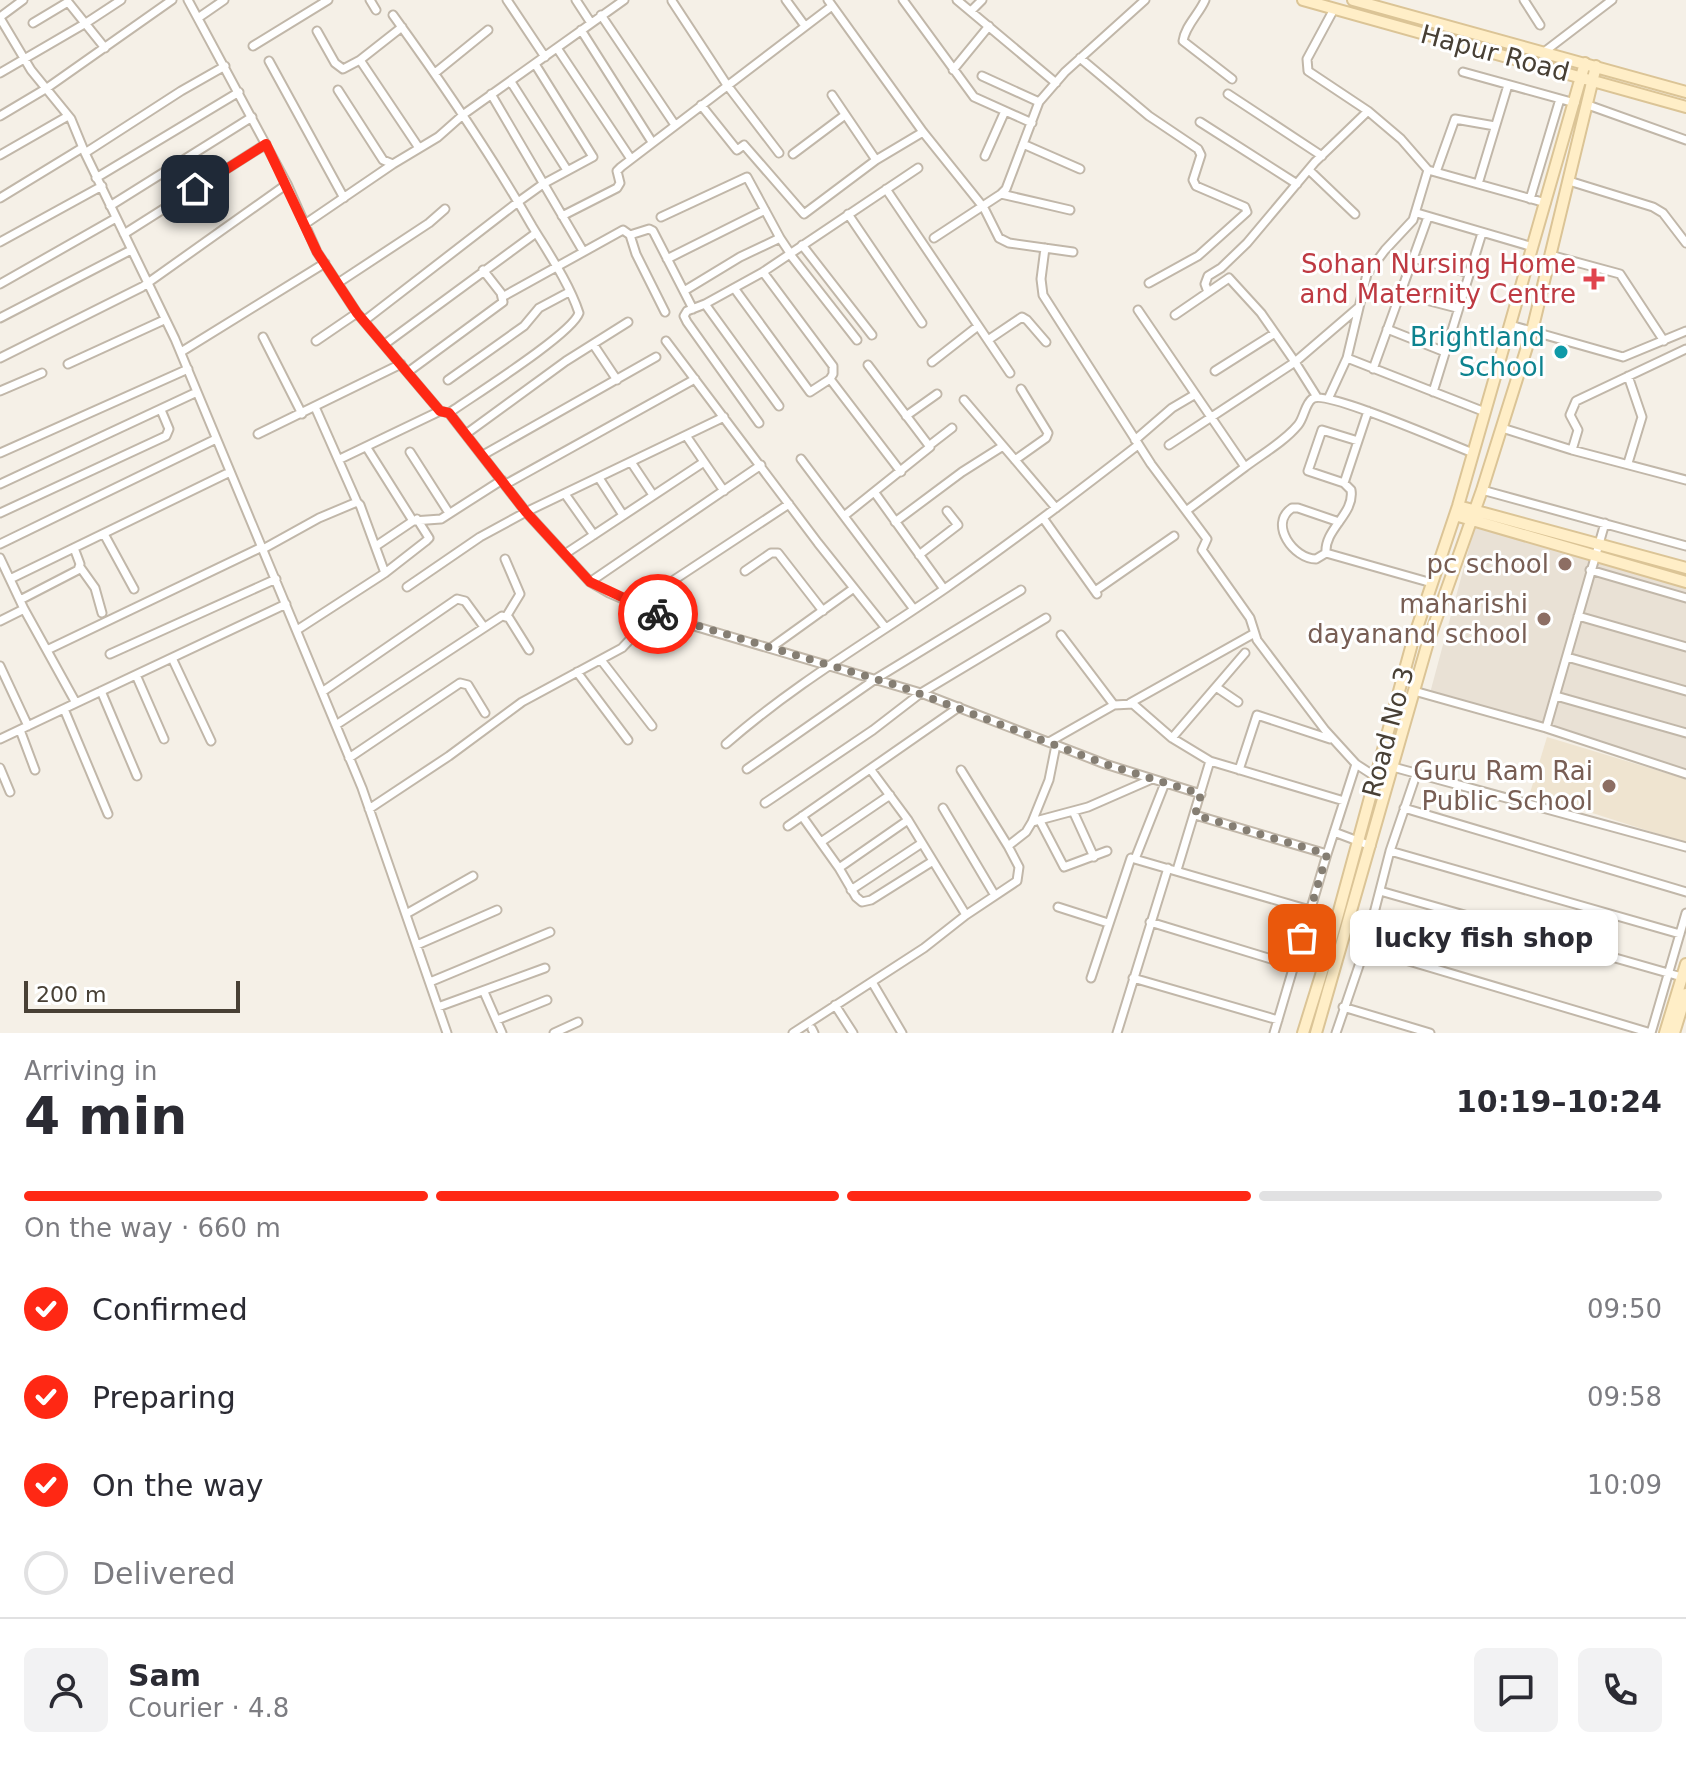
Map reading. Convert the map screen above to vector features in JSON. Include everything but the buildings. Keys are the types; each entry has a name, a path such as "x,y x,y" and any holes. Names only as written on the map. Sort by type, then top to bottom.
{"street":[{"path":"23,0 0,18 25,59 68,116 181,352 369,809 447,1033"},
{"path":"0,73 121,0"},
{"path":"0,116 47,88 172,0"},
{"path":"188,0 287,184 325,263 357,313 466,434 526,512 590,582 667,618 877,678 1053,744 1201,794"},
{"path":"198,18 224,0"},
{"path":"253,46 328,0"},
{"path":"370,0 376,10"},
{"path":"507,0 545,57"},
{"path":"576,0 591,23"},
{"path":"305,224 438,137 491,94 624,0"},
{"path":"786,0 805,26"},
{"path":"903,0 974,97 1032,123"},
{"path":"957,0 1056,83"},
{"path":"971,11 982,0"},
{"path":"934,238 984,208 1006,189 1039,102 1080,58 1145,0"},
{"path":"1205,0 1199,14 1185,30 1183,41 1232,79"},
{"name":"Hapur Road","path":"1303,0 1686,107"},
{"name":"Hapur Road","path":"1353,0 1371,2 1686,92"},
{"path":"1524,0 1540,25"},
{"path":"1544,52 1612,0"},
{"path":"33,23 69,1 105,48"},
{"path":"672,1 727,85 779,153"},
{"path":"562,216 617,188 620,183 617,171 805,26 830,3 923,132 984,208 1002,241 1073,252"},
{"path":"1334,9 1306,65 1315,77 1368,111 1432,171 1546,203"},
{"path":"340,459 445,412 560,335 578,318 569,292 518,202 464,114 393,15"},
{"path":"601,15 675,125"},
{"path":"953,70 989,26"},
{"path":"317,31 339,67 349,69 402,27"},
{"path":"435,73 488,30"},
{"path":"581,30 652,142"},
{"path":"557,48 631,159"},
{"path":"1080,58 1149,116 1198,149 1201,155 1193,180 1196,186 1245,207 1247,212 1198,256 1149,283"},
{"path":"360,60 419,148"},
{"path":"269,61 344,198"},
{"path":"364,321 543,184 593,157 535,64"},
{"name":"Road No 3","path":"1303,1033 1413,640 1473,453 1580,77 1590,65"},
{"name":"Road No 3","path":"1316,1033 1428,642 1482,490 1532,331 1588,105 1593,80 1590,65"},
{"path":"0,198 225,66"},
{"path":"1463,72 1575,103"},
{"path":"982,76 1039,102"},
{"path":"511,82 567,170"},
{"path":"1478,184 1508,85"},
{"path":"338,90 383,160 393,164"},
{"path":"96,178 239,92"},
{"path":"491,94 583,251"},
{"path":"1228,94 1322,156"},
{"path":"832,95 876,160"},
{"path":"1530,199 1560,99"},
{"path":"701,105 737,150 744,145 804,214 876,160 923,132"},
{"path":"1588,105 1686,140"},
{"path":"985,156 1005,111"},
{"path":"1208,292 1205,280 1247,243 1309,170 1368,111"},
{"path":"793,154 845,115"},
{"path":"0,155 68,116"},
{"path":"110,206 252,117"},
{"path":"1329,397 1347,358 1372,266 1417,213 1455,119 1495,126"},
{"path":"1200,122 1297,184"},
{"path":"124,234 266,144"},
{"path":"1023,144 1080,169"},
{"path":"759,423 684,316 763,272 918,168"},
{"path":"1309,170 1355,214"},
{"path":"661,217 747,177 790,253 857,340"},
{"path":"1569,181 1653,207 1663,213 1686,243"},
{"path":"0,358 147,283 287,184"},
{"path":"0,242 102,186"},
{"path":"886,189 1010,373"},
{"path":"1001,194 1070,210"},
{"path":"338,283 429,223 445,209"},
{"path":"667,259 765,210"},
{"path":"1417,213 1533,247"},
{"path":"848,214 922,323"},
{"path":"1373,369 1428,217"},
{"path":"0,284 116,218"},
{"path":"630,235 652,229 693,309"},
{"path":"408,372 498,307 504,296 623,230 630,235 665,312"},
{"path":"385,344 536,233"},
{"path":"1433,392 1482,233"},
{"path":"684,291 740,257 780,238"},
{"path":"802,245 872,335"},
{"path":"1045,248 1041,279 1043,295 1137,442 1207,539 1202,550 1250,618 1253,634 1332,739 1356,764 1376,777"},
{"path":"0,318 131,250"},
{"path":"1550,255 1620,274 1664,341"},
{"path":"1413,258 1469,273"},
{"path":"181,352 325,263"},
{"path":"483,270 504,296"},
{"path":"734,288 810,392 830,379 833,366 763,272"},
{"path":"1175,315 1229,278 1261,313 1317,397"},
{"path":"448,380 524,326 539,308 569,292"},
{"path":"1399,293 1457,308"},
{"path":"705,304 779,406"},
{"path":"1169,445 1295,362 1361,306"},
{"path":"1138,310 1245,467"},
{"path":"316,341 357,313"},
{"path":"988,340 1022,317 1046,342"},
{"path":"68,364 164,320"},
{"path":"466,434 566,361 628,322"},
{"path":"1510,325 1623,357 1686,331"},
{"path":"932,362 978,326"},
{"path":"1387,329 1445,352"},
{"path":"1215,371 1275,333"},
{"path":"263,337 302,414"},
{"path":"666,341 885,627"},
{"path":"593,344 617,380"},
{"path":"1572,450 1578,430 1570,415 1576,401 1685,353"},
{"path":"483,455 656,357"},
{"path":"1347,358 1485,412"},
{"path":"258,434 401,364"},
{"path":"868,365 930,445"},
{"path":"0,453 188,369"},
{"path":"0,391 42,373"},
{"path":"1628,376 1642,417 1628,463"},
{"path":"376,546 415,520 431,521 449,513 695,379"},
{"path":"830,379 901,472"},
{"path":"1015,460 1046,438 1048,433 1021,389"},
{"path":"0,484 197,392"},
{"path":"906,416 937,394"},
{"path":"726,744 754,719 829,664 944,589 1043,518 1137,442 1172,408 1194,395"},
{"path":"1186,511 1288,435 1300,423 1310,401 1317,397 1329,397 1473,453"},
{"path":"964,400 1056,508"},
{"path":"315,407 360,505 385,573"},
{"path":"0,513 166,436 169,429 161,410"},
{"path":"1344,483 1368,411"},
{"path":"407,587 480,537 526,512 724,417"},
{"path":"844,516 952,428"},
{"path":"1502,428 1686,480"},
{"path":"1326,553 1328,539 1351,503 1352,496 1344,483 1308,471 1322,430 1358,441"},
{"path":"687,437 724,491"},
{"path":"0,544 216,439"},
{"path":"895,522 1003,446"},
{"path":"297,630 385,573 429,538 367,448"},
{"path":"410,452 449,513"},
{"path":"801,459 913,608"},
{"path":"631,462 653,495"},
{"path":"565,554 704,462"},
{"path":"590,582 761,465"},
{"path":"10,579 230,472"},
{"path":"599,478 623,515"},
{"path":"1482,490 1686,546"},
{"path":"875,493 944,589"},
{"path":"565,494 594,535"},
{"path":"47,650 357,502"},
{"path":"636,605 789,504"},
{"path":"1339,522 1292,508 1282,518 1281,527 1304,557 1316,559 1326,553 1432,583"},
{"path":"1456,510 1599,542 1686,568"},
{"path":"919,555 958,525 947,511"},
{"path":"1473,514 1686,582"},
{"path":"1043,518 1096,592 1174,536"},
{"path":"1546,728 1605,523"},
{"path":"104,534 134,589"},
{"path":"74,548 80,567 95,588 102,613"},
{"path":"745,571 771,553 778,553 823,611"},
{"path":"0,558 24,609 76,703"},
{"path":"505,559 520,594 506,617"},
{"path":"20,600 80,567"},
{"path":"1590,570 1686,598"},
{"path":"110,654 276,579"},
{"path":"772,647 854,588"},
{"path":"747,769 877,678 1021,590"},
{"path":"322,692 457,599 465,601 484,627"},
{"path":"0,739 286,604"},
{"path":"0,621 24,609"},
{"path":"369,809 449,756 522,702 629,642 649,611"},
{"path":"336,725 484,627 502,616 506,617"},
{"path":"1578,616 1686,647"},
{"path":"506,617 529,650"},
{"path":"765,803 873,730 921,693 1046,618"},
{"path":"1053,744 1114,705 1130,703 1253,634"},
{"path":"1061,635 1114,705"},
{"path":"1172,738 1245,653"},
{"path":"1567,657 1686,691"},
{"path":"172,658 211,741"},
{"path":"601,660 652,726"},
{"path":"0,666 24,728 35,770"},
{"path":"577,672 628,740"},
{"path":"136,675 164,739"},
{"path":"349,758 460,683 468,685 485,713"},
{"path":"1216,687 1238,702"},
{"path":"101,691 137,776"},
{"path":"1414,691 1546,728 1686,774"},
{"path":"1556,696 1686,733"},
{"path":"1130,703 1172,738 1210,761 1344,801"},
{"path":"788,826 959,707"},
{"path":"64,709 108,814"},
{"path":"1239,770 1257,715 1332,739"},
{"path":"1008,846 1036,822 1049,780 1053,744"},
{"path":"1177,870 1210,761"},
{"path":"1274,1033 1356,764"},
{"path":"1380,764 1686,847"},
{"path":"0,768 10,792"},
{"path":"871,770 908,820 966,915"},
{"path":"793,1033 924,948 994,894 1017,881 1019,867 961,770"},
{"path":"1336,1033 1365,948 1390,851 1417,772"},
{"path":"1036,822 1073,811 1152,779"},
{"path":"1135,859 1165,783"},
{"path":"821,842 890,795"},
{"path":"943,808 994,894"},
{"path":"1404,808 1686,892"},
{"path":"1073,811 1094,857"},
{"path":"1195,815 1327,854"},
{"path":"802,816 856,897 866,902 933,861"},
{"path":"839,868 908,820"},
{"path":"1036,822 1064,867 1107,851"},
{"path":"1334,832 1371,846"},
{"path":"851,890 922,843"},
{"path":"1390,851 1680,934"},
{"path":"1091,978 1129,860 1177,870 1310,910"},
{"path":"1118,1033 1168,868"},
{"path":"406,914 473,876"},
{"path":"1380,891 1682,977"},
{"path":"1058,907 1108,923"},
{"path":"417,945 497,910"},
{"path":"1365,948 1651,1033 1686,913"},
{"path":"1150,922 1294,966"},
{"path":"430,982 550,932"},
{"path":"1665,1033 1686,964"},
{"path":"438,1007 545,968"},
{"path":"1133,978 1278,1020"},
{"path":"872,982 902,1033"},
{"path":"484,992 502,1033"},
{"path":"1674,1033 1684,1010 1686,994"},
{"path":"497,1020 547,1000"},
{"path":"835,1005 853,1033"},
{"path":"1343,1007 1430,1033"},
{"path":"554,1033 578,1022"}],"shaded area":[{"path":"1476,522 1686,587 1686,774 1430,693"},
{"name":"Guru Ram Rai Public School","path":"1547,737 1686,779 1686,843 1530,793"}],"way so far":[{"path":"658,614 921,693 1105,764 1201,794 1195,815 1327,854 1302,938"}],"place":[{"name":"Sohan Nursing Home and Maternity Centre","path":"1594,279"},
{"name":"Brightland School","path":"1561,352"},
{"name":"pc school","path":"1565,564"},
{"name":"maharishi dayanand school","path":"1544,619"},
{"name":"Guru Ram Rai Public School","path":"1609,786"},
{"name":"lucky fish shop","path":"1302,938"}],"route":[{"path":"195,189 266,144 317,252 357,313 440,411 449,413 526,512 590,582 658,614"}]}
